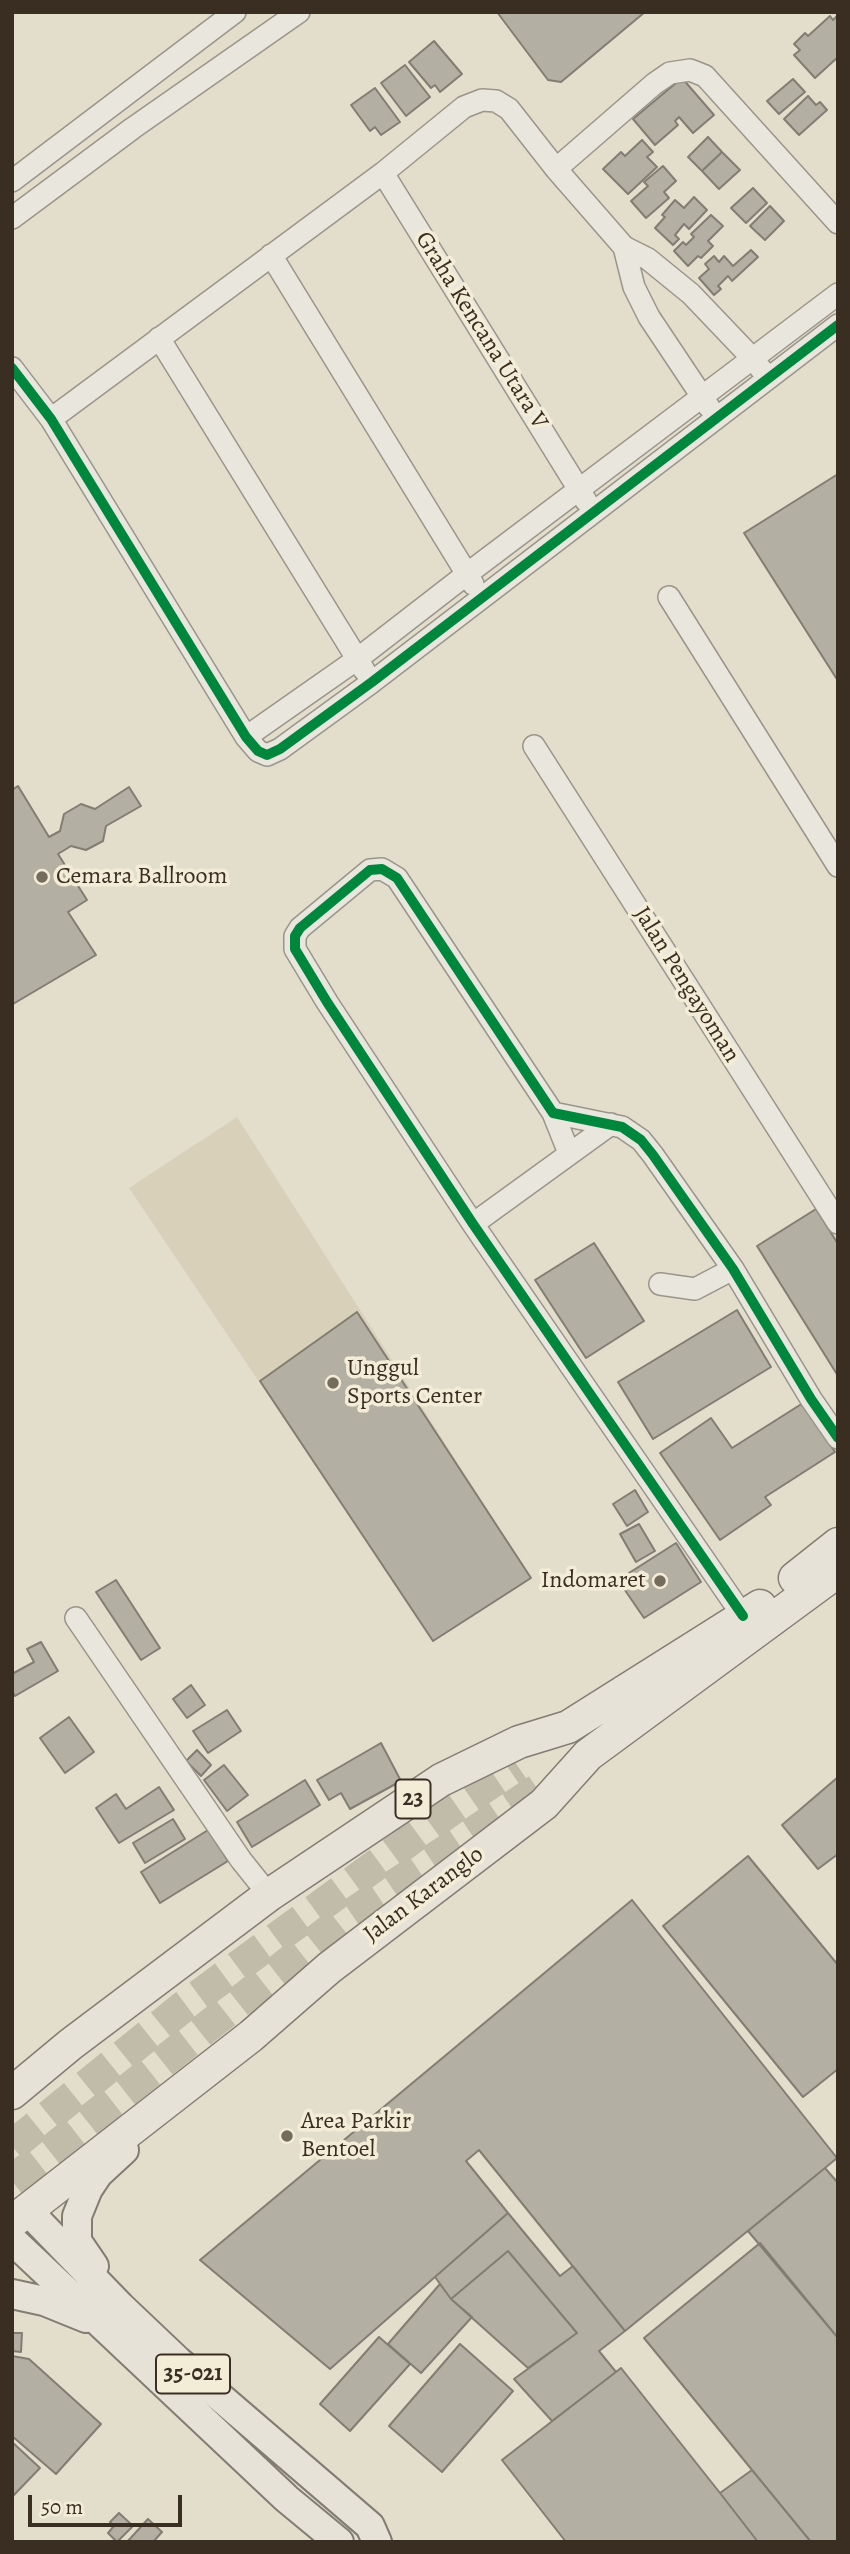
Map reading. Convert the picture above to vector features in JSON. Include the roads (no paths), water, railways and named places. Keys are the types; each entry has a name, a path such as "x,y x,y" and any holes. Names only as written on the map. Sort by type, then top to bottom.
{"highway":[{"name":"23","path":"517,1765 568,1727 765,1603 838,1544"},
{"name":"Jalan Karanglo","path":"17,2209 251,2036 329,1968 544,1804 588,1755 838,1571"},
{"name":"23","path":"270,1895 441,1780 519,1742 568,1727"},
{"path":"540,1788 588,1755"},
{"path":"12,2094 71,2044 270,1895"},
{"path":"12,2075 71,2044"}],"main road":[{"name":"35-021","path":"111,2315 77,2241 77,2216 88,2189 98,2174 251,2036"},
{"name":"35-021","path":"17,2209 111,2315 287,2499 339,2542"},
{"name":"35-021","path":"12,2240 111,2315 178,2361 370,2526 377,2542"},
{"name":"35-021","path":"12,2294 111,2315"}],"street":[{"path":"12,181 235,12"},
{"path":"12,218 133,128 299,12"},
{"path":"556,169 654,84 670,73 690,70 705,76 838,223"},
{"path":"51,419 383,173 464,107 482,100 496,101 522,122 556,169 624,247 634,287 649,317 701,397 717,416"},
{"name":"Graha Kencana Utara V","path":"383,173 592,512"},
{"path":"624,247 637,252 666,272 691,294 768,377"},
{"path":"271,254 480,598"},
{"path":"246,737 356,660 838,294"},
{"path":"12,368 51,419 246,737 261,754 267,755 275,752 372,682 838,325"},
{"path":"159,338 372,682"},
{"path":"669,597 838,866"},
{"name":"Jalan Pengayoman","path":"534,746 838,1223"},
{"path":"569,1153 553,1113 406,889 389,872 382,869 370,870 314,914 297,932 294,941 299,957 387,1097 743,1616"},
{"path":"553,1113 622,1127 641,1140 733,1269 811,1399 838,1438"},
{"path":"473,1224 611,1124"},
{"path":"660,1284 695,1289 733,1269"},
{"path":"76,1618 241,1860 270,1895"}],"tunnel":[{"path":"12,2146 183,2007 444,1815 517,1765"},
{"path":"12,2181 341,1921 540,1788"}],"place":[{"name":"Cemara Ballroom","path":"42,877"},
{"name":"Unggul Sports Center","path":"333,1383"},
{"name":"Indomaret","path":"660,1581"},
{"name":"Area Parkir Bentoel","path":"287,2136"}]}
